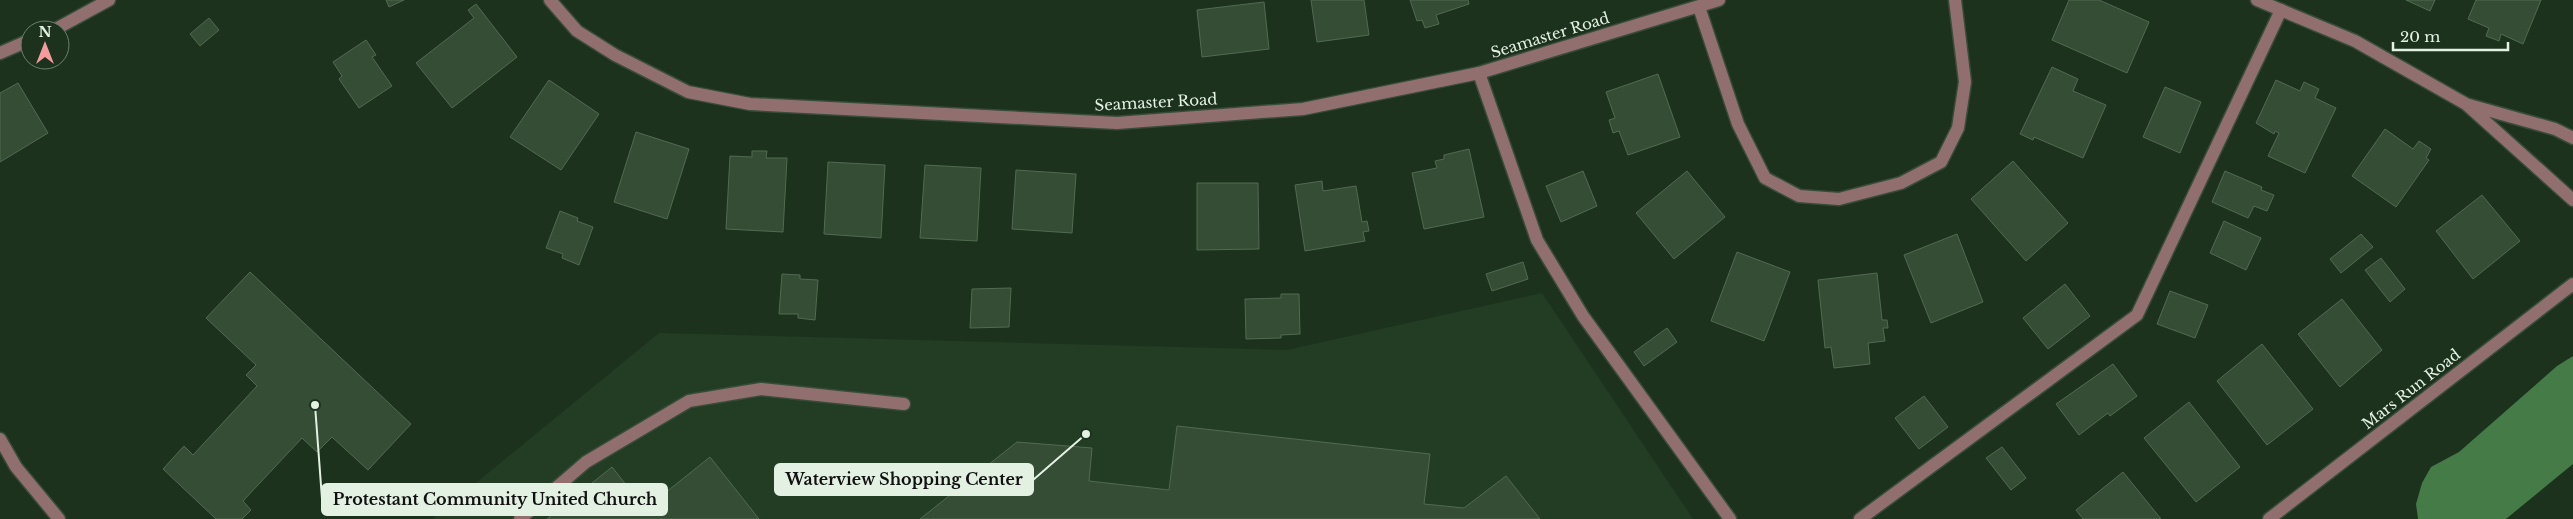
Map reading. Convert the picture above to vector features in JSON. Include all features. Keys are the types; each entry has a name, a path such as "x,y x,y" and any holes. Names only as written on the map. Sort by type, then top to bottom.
{"street":[{"path":"70,21 109,0"},
{"name":"Seamaster Road","path":"550,0 578,31 615,55 688,92 750,104 1116,122 1303,109 1479,73 1719,0"},
{"path":"1699,7 1738,124 1765,178 1799,196 1839,199 1900,183 1941,162 1958,128 1965,82 1955,0"},
{"path":"2257,0 2355,41 2466,104 2573,200"},
{"path":"1860,519 2137,315 2281,10"},
{"path":"0,52 20,44"},
{"path":"1479,73 1537,240 1582,316 1730,519"},
{"path":"2466,104 2555,129 2573,138"},
{"name":"Mars Run Road","path":"2269,519 2573,284"},
{"path":"520,519 586,462 689,401 761,389 904,404"},
{"path":"1,444 16,467 59,519"}],"shaded area":[{"path":"1542,293 1693,519 432,519 659,333 1287,350"},
{"path":"2573,356 2573,464 2506,519 2418,519 2416,504 2422,483 2431,467 2459,452 2557,366"}],"building":[{"path":"386,0 404,0 389,7"},
{"path":"1311,0 1364,0 1369,35 1317,42"},
{"path":"1410,0 1468,0 1469,4 1436,15 1439,24 1425,28 1422,20 1417,21"},
{"path":"2069,0 2099,0 2149,22 2127,73 2052,40"},
{"path":"2406,0 2435,0 2430,11"},
{"path":"2476,0 2541,0 2523,44 2501,34 2499,41 2486,36 2489,28 2468,19"},
{"path":"1264,2 1269,49 1202,57 1197,10"},
{"path":"476,4 517,57 452,108 416,63 474,18 468,10"},
{"path":"209,18 219,30 200,46 190,34"},
{"path":"366,40 376,55 372,57 392,86 359,108 339,79 342,76 333,62"},
{"path":"2052,67 2078,79 2073,91 2106,105 2083,158 2034,137 2033,140 2020,134"},
{"path":"1658,74 1680,137 1628,155 1619,131 1613,133 1609,120 1615,118 1606,92"},
{"path":"549,80 599,114 561,170 510,137"},
{"path":"2276,80 2300,91 2304,82 2319,89 2315,98 2336,108 2305,173 2268,156 2279,133 2275,131 2274,134 2256,123"},
{"path":"18,83 48,133 0,162 0,93"},
{"path":"2165,87 2201,102 2180,153 2143,137"},
{"path":"2385,129 2413,149 2419,141 2431,149 2426,158 2429,160 2396,207 2352,176"},
{"path":"636,132 689,149 667,219 614,202"},
{"path":"1469,149 1484,217 1424,229 1412,173 1437,168 1435,161 1444,159 1444,155"},
{"path":"752,151 767,151 766,158 787,158 783,232 726,229 730,156 752,157"},
{"path":"2013,161 2068,223 2026,261 1971,199"},
{"path":"828,162 885,165 881,238 824,234"},
{"path":"925,165 981,168 977,241 920,238"},
{"path":"1016,170 1076,174 1072,233 1012,229"},
{"path":"1583,171 1597,206 1561,222 1546,186"},
{"path":"1687,171 1725,217 1674,259 1636,213"},
{"path":"2225,171 2262,187 2261,190 2274,195 2267,211 2254,206 2248,218 2212,202"},
{"path":"1322,181 1323,191 1356,186 1362,222 1367,221 1369,231 1363,232 1365,241 1305,251 1295,185"},
{"path":"1197,183 1258,183 1259,249 1197,250"},
{"path":"2482,195 2520,241 2473,279 2436,231"},
{"path":"560,211 578,218 577,221 593,227 579,265 562,258 563,254 546,248"},
{"path":"2224,221 2261,238 2246,270 2210,253"},
{"path":"1957,234 1983,302 1931,323 1904,255"},
{"path":"2361,234 2373,247 2341,273 2330,259"},
{"path":"1737,252 1790,272 1764,341 1711,321"},
{"path":"2381,258 2405,289 2390,302 2365,270"},
{"path":"1523,262 1528,279 1492,291 1486,274"},
{"path":"250,272 411,424 368,470 332,437 317,452 302,438 243,501 251,510 242,519 216,519 163,469 184,446 193,455 257,386 246,375 256,365 206,318"},
{"path":"1877,273 1882,320 1887,320 1888,328 1883,328 1885,341 1868,343 1870,364 1834,368 1831,347 1825,348 1818,280"},
{"path":"782,274 800,275 800,279 818,280 815,320 798,318 798,314 779,314"},
{"path":"2065,284 2090,316 2048,349 2023,318"},
{"path":"1011,288 1009,327 970,328 972,289"},
{"path":"2170,291 2208,305 2195,338 2157,324"},
{"path":"1281,294 1299,294 1300,334 1281,335 1281,338 1246,339 1245,299 1281,298"},
{"path":"2342,299 2382,350 2340,387 2298,334"},
{"path":"1667,328 1677,342 1644,366 1634,352"},
{"path":"2262,344 2313,409 2267,445 2217,381"},
{"path":"2113,364 2137,396 2110,416 2108,413 2079,435 2056,404"},
{"path":"1924,396 1948,427 1919,449 1895,418"},
{"path":"2189,402 2240,467 2196,502 2144,438"},
{"path":"1177,426 1430,454 1424,504 1464,508 1506,476 1540,519 920,519 1017,442 1092,448 1089,481 1169,490"},
{"path":"2002,447 2026,478 2011,490 1986,458"},
{"path":"710,457 759,519 547,519 612,467 645,509"},
{"path":"2123,472 2161,519 2083,519 2076,510"}],"place":[{"name":"Protestant Community United Church","path":"315,405"},
{"name":"Waterview Shopping Center","path":"1086,434"}]}
